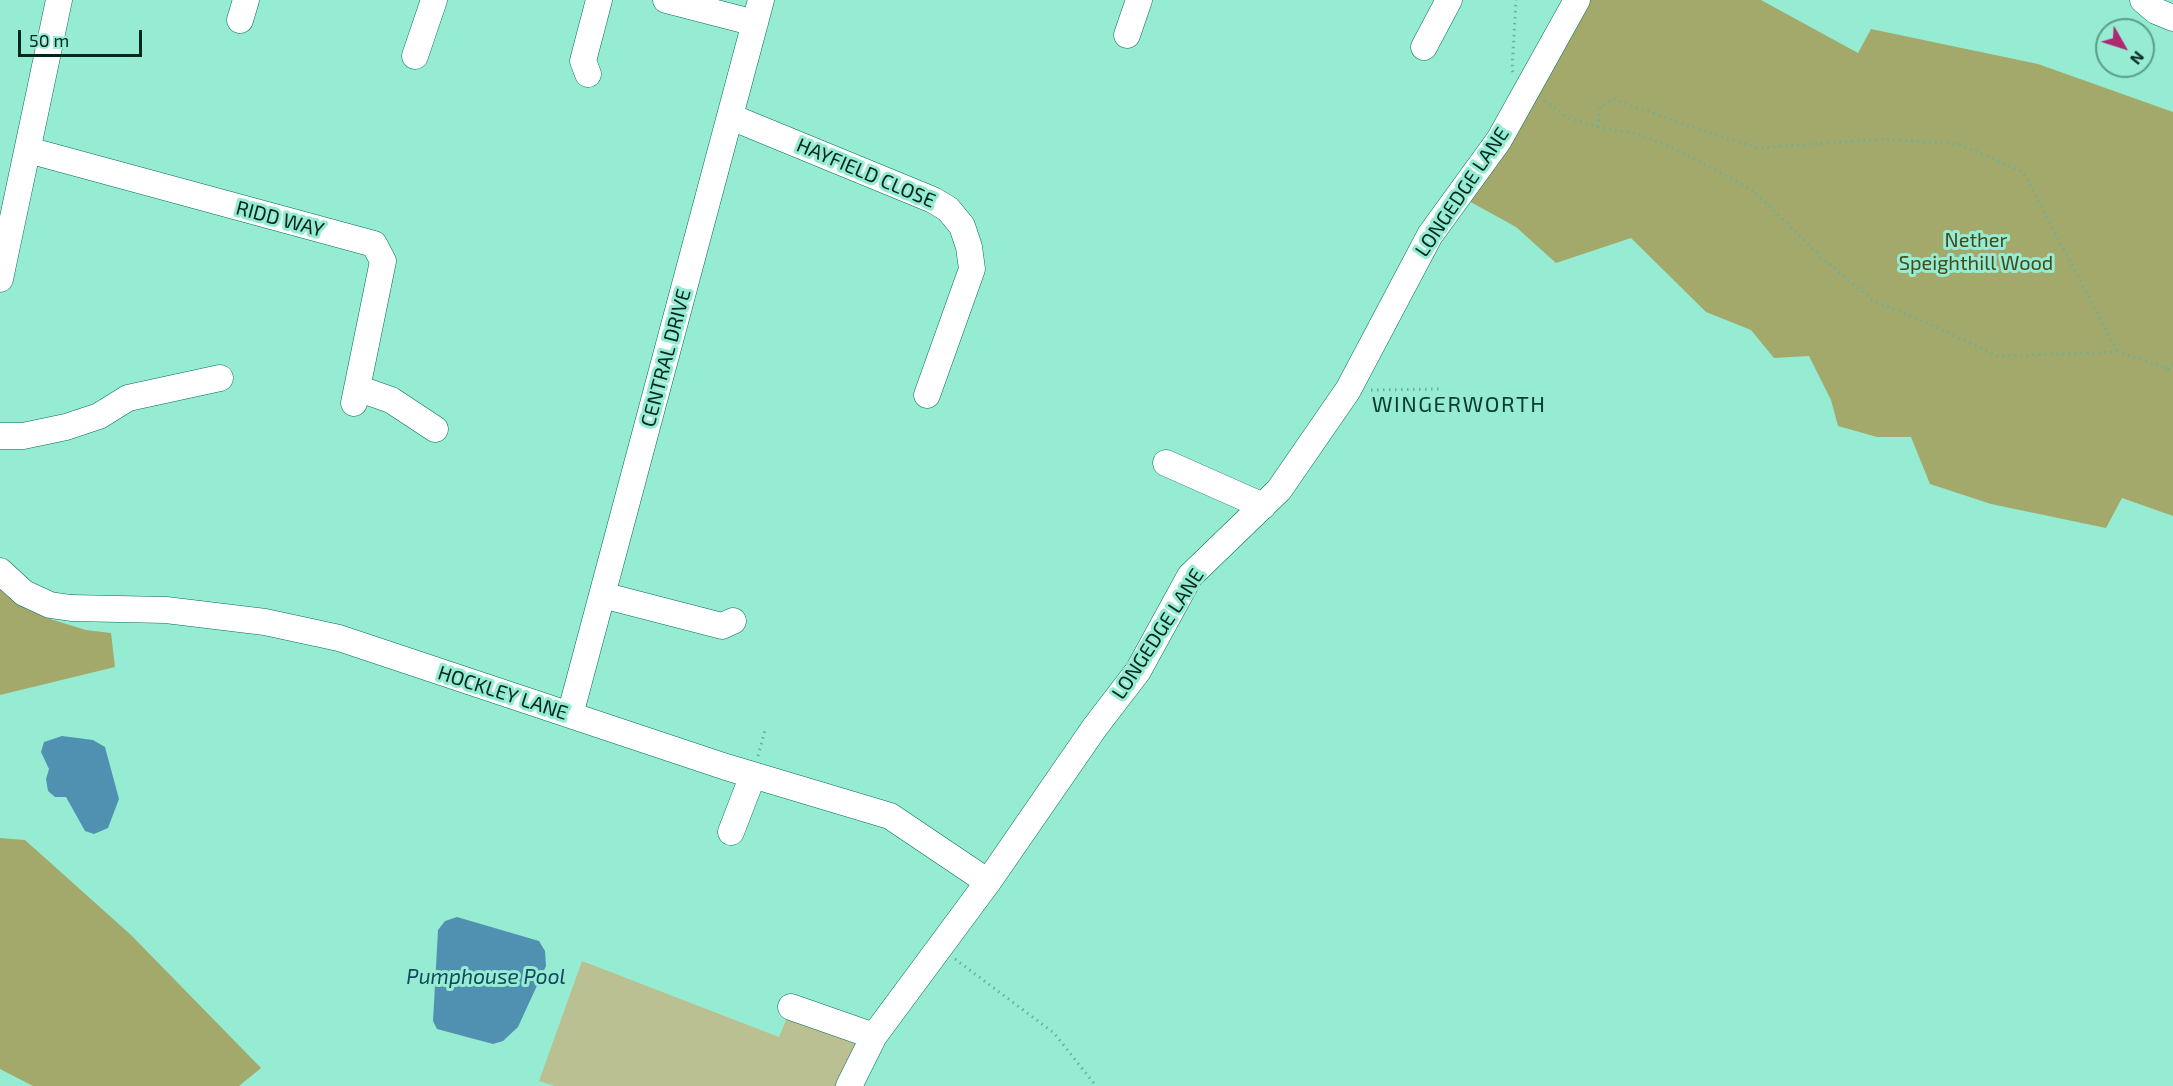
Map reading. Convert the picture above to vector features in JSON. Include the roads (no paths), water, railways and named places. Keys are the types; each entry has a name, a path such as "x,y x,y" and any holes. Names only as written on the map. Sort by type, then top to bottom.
{"street":[{"path":"0,279 59,0"},
{"path":"415,56 434,0"},
{"path":"588,74 583,61 599,0"},
{"path":"666,0 758,11"},
{"path":"1127,35 1140,0"},
{"path":"1424,47 1449,0"},
{"name":"LONGEDGE LANE","path":"849,1086 874,1036 988,882 1095,727 1138,671 1190,576 1279,490 1348,390 1430,235 1499,140 1577,0"},
{"path":"2143,0 2156,11 2173,18"},
{"name":"CENTRAL DRIVE","path":"570,715 758,11"},
{"name":"HAYFIELD CLOSE","path":"731,117 933,200 948,209 962,226 969,247 972,269 927,395"},
{"name":"RIDD WAY","path":"28,150 374,244 383,261 355,396 391,400 435,429"},
{"path":"0,436 23,436 66,428 99,416 129,398 220,378"},
{"path":"1166,463 1263,506"},
{"name":"HOCKLEY LANE","path":"0,571 24,593 50,605 70,608 166,610 265,622 339,638 753,775 890,816 988,882"},
{"path":"602,595 722,626 733,621"},
{"path":"730,832 753,775"},
{"path":"791,1007 874,1036"}],"water":[{"path":"62,736 93,740 105,747 119,799 108,828 94,834 85,831 66,797 55,797 48,791 46,779 49,769 41,752 44,742"},
{"name":"Pumphouse Pool","path":"457,917 539,941 545,951 546,966 518,1027 503,1041 493,1044 437,1029 433,1021 438,930 445,921"}],"district":[{"name":"WINGERWORTH","path":"1459,405"}],"park label":[{"name":"Nether Speighthill Wood","path":"1976,252"}]}
